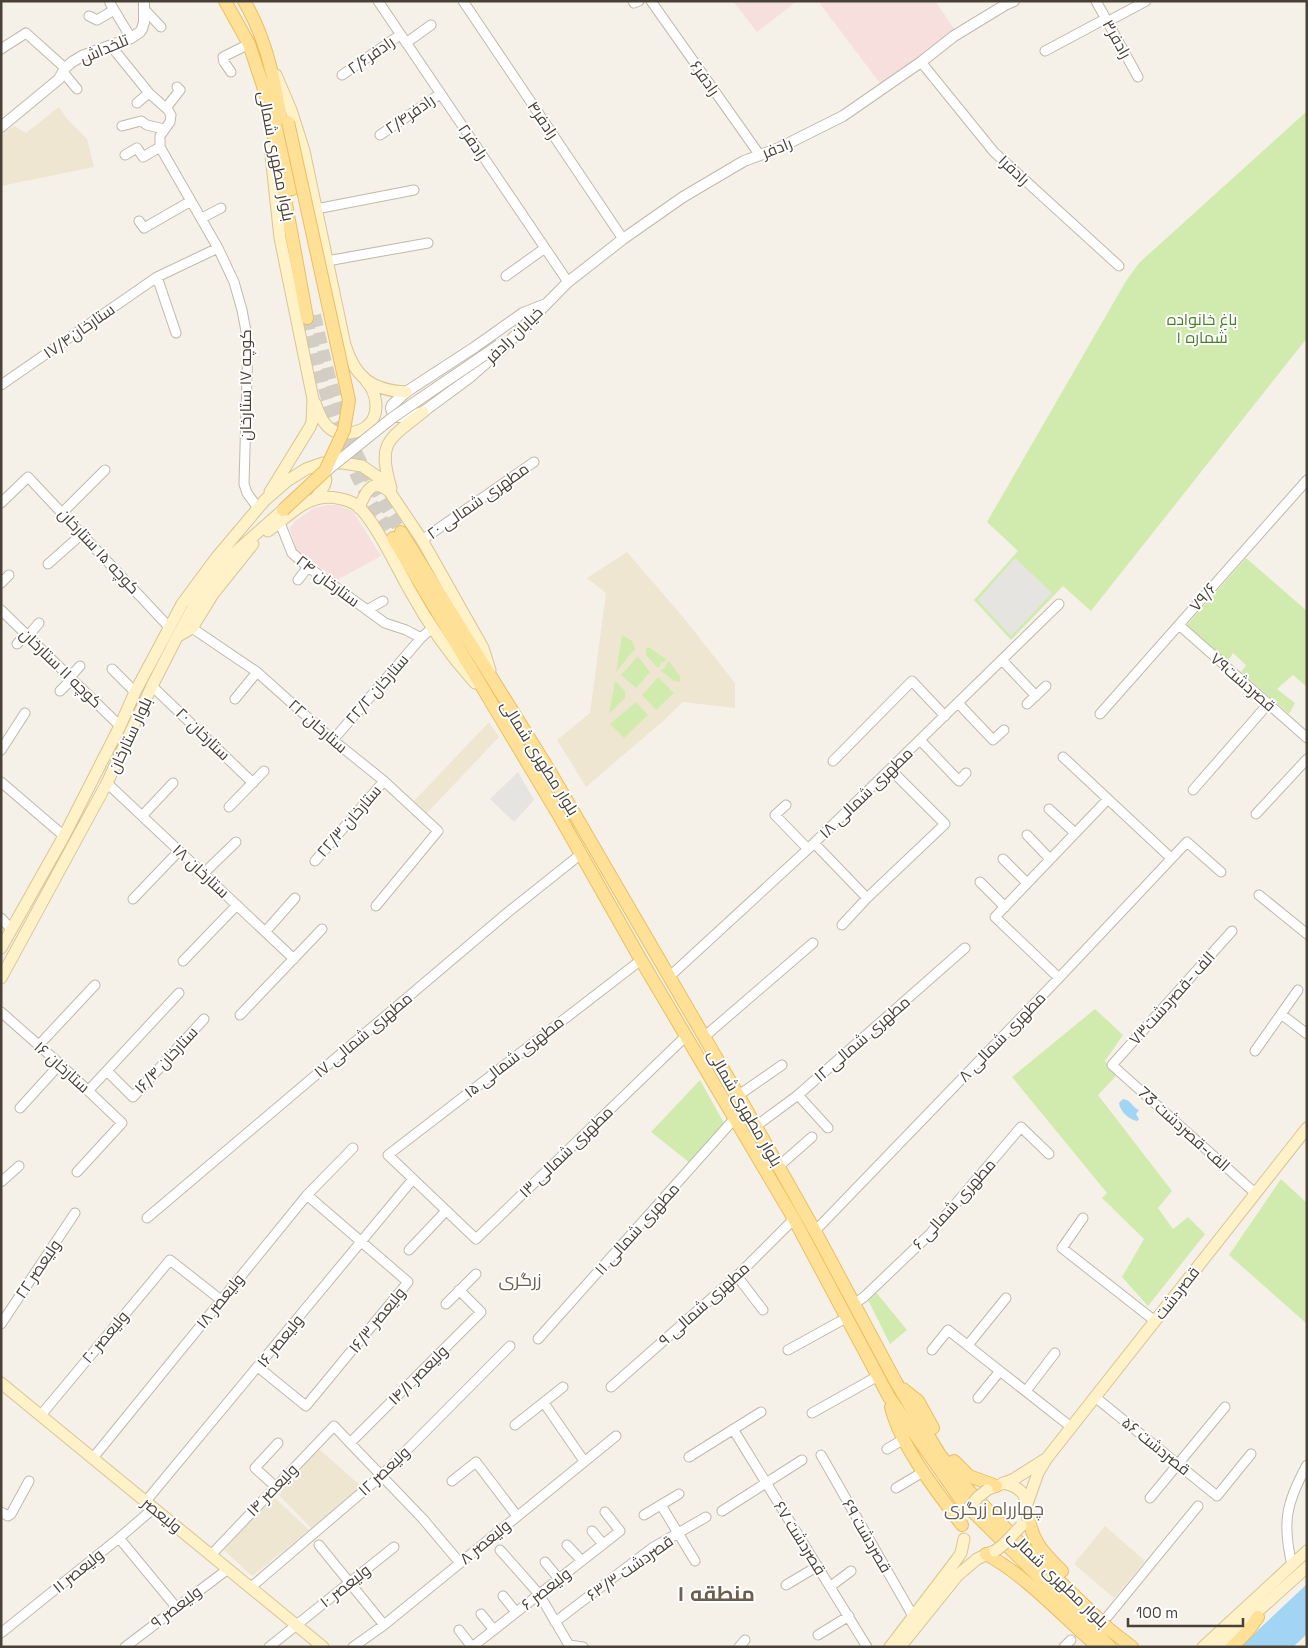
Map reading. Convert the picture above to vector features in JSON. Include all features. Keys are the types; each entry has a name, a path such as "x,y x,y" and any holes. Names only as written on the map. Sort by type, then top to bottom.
{"main road":[{"name":"بلوار مطهرى شمالى","path":"225,1 249,44 266,95 311,316 273,80 268,57 251,13 244,1"},
{"path":"177,637 192,628 213,594 258,538 325,472 344,430 348,410 348,392 329,314 288,122 268,57"},
{"path":"268,57 298,128 346,345 353,366 370,385 376,401 371,423 360,431"},
{"path":"266,95 280,238 313,399 321,418 335,432 342,434 391,424 423,412"},
{"path":"358,373 375,386 390,391 406,392"},
{"path":"262,504 310,427 313,399"},
{"path":"393,494 384,461 385,448 394,435 423,412"},
{"path":"262,504 287,481 323,463 336,462 362,466 381,479 393,494 422,540 483,648 490,689"},
{"path":"303,472 313,469 318,470 322,472 326,479 324,488 314,500"},
{"path":"359,508 366,491 374,486 381,486 393,494"},
{"path":"281,516 321,498 340,499 359,508 380,537 432,628 448,651 490,689"},
{"name":"بلوار ستارخان","path":"1,948 64,836 120,726 135,692 170,627 195,585 262,504"},
{"name":"بلوار ستارخان","path":"1,978 108,783 152,686 197,600 231,556 281,516"},
{"name":"بلوار مطهرى شمالى","path":"397,535 490,689 641,960 794,1219 889,1397 961,1500 1110,1647"},
{"name":"بلوار مطهرى شمالى","path":"490,689 549,770 739,1095 815,1230 897,1384 940,1455 970,1492 1110,1630 1133,1647"},
{"name":"قصردشت","path":"1047,1458 1307,1128"},
{"name":"ولیعصر","path":"1,1383 322,1647"},
{"path":"897,1384 918,1401 942,1445 956,1464 969,1476 995,1486 1010,1485 1019,1489 1025,1496 1030,1528 1035,1541 1053,1564 1108,1616 1133,1647"},
{"path":"889,1397 894,1421 923,1472 939,1496 963,1520"},
{"path":"890,1647 957,1559 963,1546 963,1520 978,1496 1022,1474 1047,1458"},
{"path":"900,1647 969,1564 1004,1544 1021,1526 1038,1472 1047,1458"},
{"path":"964,1539 970,1550 990,1553 1032,1585 1098,1647"},
{"path":"1202,1647 1307,1551"},
{"path":"1218,1647 1307,1566"},
{"path":"1224,1647 1307,1574"},
{"path":"1232,1647 1248,1631 1258,1617"}],"street":[{"name":"رادفر۲","path":"378,1 568,282"},
{"name":"رادفر۶","path":"652,1 759,154"},
{"name":"رادفر۳","path":"1096,1 1138,77"},
{"path":"1045,50 1146,1"},
{"name":"رادفر","path":"546,304 568,282 623,239 683,197 744,161 779,148 843,116 921,62 954,36 1007,2"},
{"name":"رادفر۴","path":"468,3 623,239"},
{"path":"144,6 161,27"},
{"name":"تلخداش","path":"1,127 59,79 64,70 82,56 132,38 142,29 144,6"},
{"path":"89,16 97,20 112,7 132,38"},
{"path":"406,44 431,25"},
{"path":"1,49 26,33 64,70 77,89"},
{"name":"رادفر۲/۶","path":"342,75 400,35"},
{"path":"231,72 223,57 249,44"},
{"path":"111,46 149,92 171,115 170,122 160,136 160,147 143,157 137,148 125,155"},
{"name":"رادفر۱","path":"921,62 994,152 1119,266"},
{"path":"166,108 180,90 177,87"},
{"path":"137,104 149,92"},
{"name":"رادفر۲/۴","path":"380,135 440,94"},
{"path":"122,126 141,120 147,125 164,129"},
{"name":"کوچه ۱۷ ستارخان","path":"160,147 202,218 234,282 248,342 244,484 247,493 262,504"},
{"path":"316,209 414,190"},
{"path":"139,221 144,228 191,201"},
{"path":"202,218 221,208"},
{"path":"327,261 428,242"},
{"name":"ستارخان۱۷/۴","path":"1,385 157,277 218,248"},
{"path":"506,276 545,248"},
{"path":"157,277 176,333"},
{"path":"325,472 392,418 499,344 546,304"},
{"name":"خیابان رادفر","path":"546,304 501,350 469,378 423,412 404,417 395,417 393,415 392,405 406,392 523,313 546,304"},
{"name":"۲۰ مطهری شمالی","path":"422,540 534,462"},
{"path":"62,512 105,470"},
{"name":"کوچه ۱۵ ستارخان","path":"1,503 28,477 170,627"},
{"name":"۷۹/۶","path":"1100,714 1307,480"},
{"name":"۲۴ ستارخان","path":"281,516 292,553 385,623 406,630 421,638"},
{"path":"48,564 83,534"},
{"path":"298,580 308,566"},
{"path":"1,583 9,575"},
{"path":"367,610 383,601"},
{"name":"۱۸ مطهری شمالی","path":"669,977 811,846 1059,604"},
{"name":"کوچه ۱۱ ستارخان","path":"1,610 120,726"},
{"path":"17,644 39,623"},
{"name":"قصردشت۷۹","path":"1179,625 1307,738"},
{"name":"۲۲ ستارخان","path":"192,628 257,672 333,740 384,781 438,831 376,906"},
{"name":"۲۲/۲ ستارخان","path":"333,740 421,638 432,628"},
{"path":"1002,660 1036,696"},
{"path":"60,691 80,666"},
{"path":"112,669 135,692"},
{"path":"235,699 257,672"},
{"path":"833,761 912,681 945,716"},
{"name":"۲۰ ستارخان","path":"152,686 253,783"},
{"path":"1027,704 1046,686"},
{"path":"958,703 993,740 1004,730"},
{"path":"1193,790 1268,704"},
{"path":"1,750 25,713"},
{"path":"920,740 958,781 966,772"},
{"path":"1063,757 1171,858"},
{"path":"1256,814 1307,759"},
{"path":"842,925 867,898 945,824 890,769"},
{"path":"229,807 264,771"},
{"name":"۲۲/۳ ستارخان","path":"315,861 384,781"},
{"path":"1,782 64,836"},
{"name":"۱۸ ستارخان","path":"108,783 294,959"},
{"path":"142,816 173,783"},
{"path":"1059,978 995,917 1108,798"},
{"path":"786,805 775,816 811,846 867,898"},
{"path":"1049,809 1075,833"},
{"path":"1027,835 1050,859"},
{"path":"204,873 236,842"},
{"name":"۸ مطهری شمالی","path":"815,1230 1059,978 1187,842 1221,872"},
{"path":"133,899 179,851"},
{"name":"۱۷ مطهری شمالی","path":"147,1218 507,913 581,854"},
{"path":"1003,859 1027,884"},
{"path":"980,882 1005,907"},
{"path":"1259,896 1307,934"},
{"path":"266,932 295,898"},
{"path":"182,961 236,905"},
{"path":"1,918 12,930"},
{"path":"240,1015 322,929"},
{"name":"الف -قصردشت۷۳","path":"1112,1065 1232,931"},
{"path":"704,1037 813,942"},
{"name":"۱۲ مطهری شمالی","path":"756,1126 798,1095 966,948"},
{"name":"۱۵ مطهری شمالی","path":"413,1179 388,1155 641,960"},
{"path":"38,1046 95,985"},
{"path":"1256,1051 1298,990"},
{"path":"88,1090 179,993"},
{"name":"۱۶ ستارخان","path":"1,1012 60,1064 122,1123 77,1172"},
{"path":"1281,1014 1307,1034"},
{"name":"۱۶/۴ ستارخان","path":"106,1071 133,1097 204,1019"},
{"name":"۱۳ مطهری شمالی","path":"446,1212 476,1239 686,1036"},
{"path":"20,1108 60,1064"},
{"path":"739,1095 782,1065"},
{"name":"73 الف-قصردشت","path":"1112,1065 1256,1193"},
{"path":"798,1095 828,1128"},
{"name":"۱۱ مطهری شمالی","path":"538,1339 735,1118"},
{"name":"۶ مطهری شمالی","path":"854,1304 864,1297 930,1234 1021,1127 1049,1154"},
{"path":"779,1166 812,1137"},
{"name":"۱۸ ولیعصر","path":"93,1458 307,1195 353,1148"},
{"path":"1,1182 19,1166"},
{"path":"409,1250 446,1212 413,1179"},
{"name":"۱۶ ولیعصر","path":"150,1504 258,1367 413,1179"},
{"path":"307,1195 360,1241"},
{"name":"۲۲ ولیعصر","path":"1,1324 75,1213"},
{"path":"1083,1218 1062,1248 1155,1321"},
{"name":"۹ مطهری شمالی","path":"611,1386 737,1276 794,1219"},
{"name":"۱۶/۳ ولیعصر","path":"258,1367 306,1406 408,1282 360,1241"},
{"name":"۲۰ ولیعصر","path":"41,1415 170,1260 221,1300"},
{"path":"446,1304 476,1274"},
{"path":"737,1276 763,1310"},
{"name":"۱۴/۱ ولیعصر","path":"350,1443 481,1312 459,1290"},
{"path":"968,1345 1006,1298"},
{"path":"788,1350 846,1318"},
{"path":"932,1350 948,1330 1071,1427"},
{"name":"۱۲ ولیعصر","path":"250,1588 381,1476 510,1346"},
{"path":"1026,1391 1056,1353"},
{"path":"978,1398 1000,1371"},
{"path":"812,1413 878,1376"},
{"path":"515,1425 563,1387"},
{"name":"۵۶ قصردشت","path":"1095,1397 1217,1496 1251,1454"},
{"path":"544,1403 584,1461"},
{"path":"1150,1498 1226,1408"},
{"path":"689,1457 761,1412"},
{"name":"۱۴ ولیعصر","path":"211,1555 334,1426 350,1443"},
{"name":"۶۷ قصردشت","path":"733,1429 867,1647"},
{"name":"۸ ولیعصر","path":"353,1647 384,1625 616,1436"},
{"path":"886,1449 904,1439"},
{"path":"350,1443 423,1519 460,1562"},
{"path":"276,1487 255,1468 278,1444"},
{"name":"۶۹ قصردشت","path":"821,1455 913,1616"},
{"path":"722,1511 802,1460"},
{"path":"452,1481 476,1462 517,1516"},
{"path":"1292,1565 1287,1544 1286,1514 1307,1465"},
{"path":"896,1488 923,1472"},
{"path":"1,1512 8,1516 11,1514 29,1481"},
{"path":"644,1515 679,1494"},
{"name":"۱۱ ولیعصر","path":"1,1633 120,1538 150,1504"},
{"path":"661,1505 695,1561"},
{"path":"1108,1616 1198,1506"},
{"name":"۶ ولیعصر","path":"472,1647 620,1531 605,1512"},
{"name":"۶۳/۳ قصردشت","path":"555,1622 652,1548 706,1517"},
{"path":"592,1531 603,1544"},
{"path":"120,1538 176,1607"},
{"path":"319,1545 384,1625"},
{"path":"567,1545 582,1561"},
{"name":"۱۰ ولیعصر","path":"269,1647 394,1547"},
{"path":"500,1550 539,1594 569,1645 583,1647"},
{"path":"545,1562 559,1579"},
{"path":"786,1585 818,1566"},
{"name":"۹ ولیعصر","path":"125,1647 228,1569"},
{"path":"831,1586 851,1571"},
{"path":"502,1596 516,1612"},
{"path":"481,1614 494,1630"},
{"path":"818,1635 849,1616"},
{"path":"458,1630 472,1647"},
{"path":"1064,1647 1071,1640"}],"shaded area":[{"path":"733,1 797,1 757,32"},
{"path":"818,1 935,1 955,30 882,86"},
{"path":"59,107 67,119 87,139 94,167 1,186 1,134 14,126 26,133"},
{"path":"337,505 352,511 381,556 337,580 296,550 290,528 294,522 314,508"},
{"path":"627,552 683,617 735,683 735,708 683,702 586,787 557,740 590,713 606,593 587,578"},
{"path":"1015,558 1052,593 1011,636 978,600"},
{"path":"489,722 499,737 427,813 414,801"},
{"path":"518,772 534,800 514,822 490,799"},
{"path":"318,1448 363,1488 312,1529 278,1494"},
{"path":"273,1496 309,1530 252,1576 224,1550"},
{"path":"1105,1526 1145,1561 1114,1598 1074,1564"}],"green space":[{"name":"باغ خانواده شماره ۱","path":"1307,111 1307,338 1091,611 1063,586 1011,640 974,600 1018,551 987,522 1126,281 1139,263"},
{"path":"1246,558 1307,611 1307,687 1293,675 1277,689 1295,703 1289,714 1241,672 1246,665 1233,653 1228,661 1186,626"},
{"path":"622,635 632,641 635,649 616,672"},
{"path":"646,648 650,648 666,659 665,662 661,662 658,668 646,655"},
{"path":"638,656 650,672 636,688 621,675"},
{"path":"669,661 680,676 680,682 674,681 660,670 665,668"},
{"path":"658,677 674,693 656,710 642,695"},
{"path":"615,681 625,691 625,698 609,714"},
{"path":"636,702 648,715 624,738 610,724"},
{"path":"1095,1009 1123,1035 1105,1061 1117,1075 1098,1095 1172,1191 1158,1208 1173,1229 1188,1217 1205,1234 1148,1306 1122,1277 1144,1239 1102,1198 1107,1193 1012,1077"},
{"path":"700,1080 724,1123 690,1163 651,1132"},
{"path":"1281,1179 1307,1203 1307,1324 1229,1255"},
{"path":"875,1291 907,1330 890,1344 867,1298"}],"water":[{"path":"1123,1099 1139,1110 1136,1114 1139,1119 1137,1121 1128,1117 1121,1109 1119,1103"},
{"path":"1307,1584 1307,1634 1293,1647 1240,1647"}],"tunnel":[{"path":"315,315 335,397 351,440 366,472 401,532"},
{"path":"307,318 322,382 343,445 361,485 393,538"}],"district":[{"name":"زرگری","path":"520,1279"},
{"name":"چهارراه زرگری","path":"994,1508"},
{"name":"منطقه ۱","path":"716,1593"}]}
